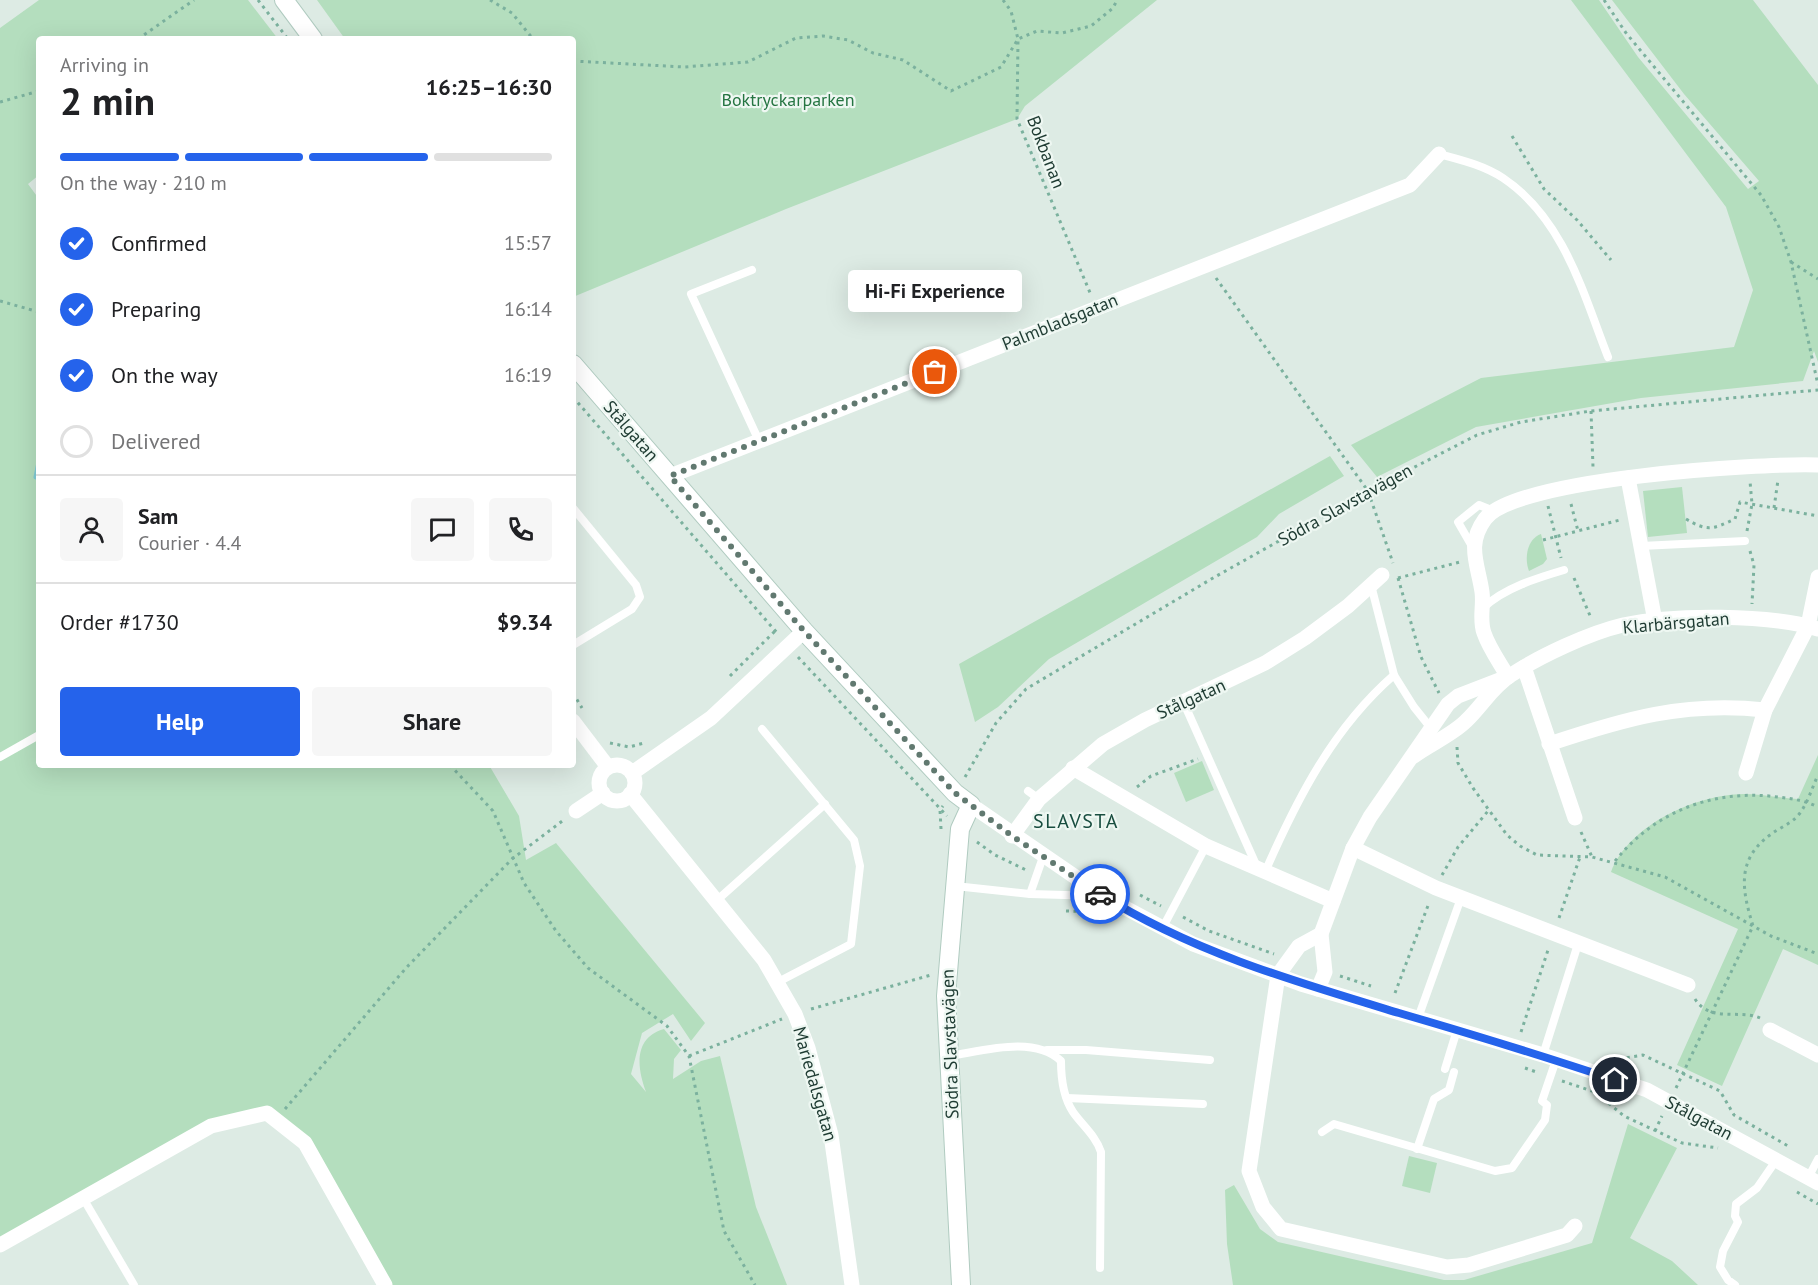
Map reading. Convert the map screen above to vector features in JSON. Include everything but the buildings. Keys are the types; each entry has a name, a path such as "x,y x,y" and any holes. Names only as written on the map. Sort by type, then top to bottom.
{"street":[{"path":"284,0 311,36"},
{"name":"Palmbladsgatan","path":"670,476 1410,185 1439,154"},
{"name":"Stålgatan","path":"576,374 670,476 804,631 960,786 971,805 1043,857 1103,896 1193,944 1318,989 1457,1030 1549,1052 1647,1090 1813,1180"},
{"path":"1508,677 1484,635 1481,622 1483,593 1473,554 1475,536 1486,517 1504,503 1593,481 1818,465"},
{"path":"1629,478 1655,621"},
{"path":"1746,773 1765,710 1813,627 1818,577"},
{"name":"Stålgatan","path":"1012,836 1034,795 1103,744 1183,701 1265,663 1305,638 1376,580"},
{"name":"Klarbärsgatan","path":"1414,756 1465,723 1482,701 1508,677 1524,667 1596,634 1623,625 1655,621 1751,617 1813,627"},
{"path":"632,773 711,718 804,631"},
{"path":"1524,667 1575,818"},
{"name":"Klarbärsgatan","path":"1318,989 1324,972 1321,934 1353,848 1370,817 1448,704 1466,693 1508,677"},
{"path":"1549,744 1625,718 1713,707 1765,710"},
{"path":"579,717 608,767"},
{"path":"620,765 632,773 635,781 630,794 618,800 603,793 601,777 608,767 620,765"},
{"path":"1072,768 1206,846 1333,901"},
{"path":"576,811 603,793"},
{"name":"Mariedalsgatan","path":"630,794 764,960 778,982 808,1048 825,1107 840,1187 852,1285"},
{"name":"Södra Slavstavägen","path":"961,1285 946,996 960,829 971,805"},
{"path":"1353,848 1461,898 1688,985"},
{"path":"1321,934 1299,946 1278,975 1249,1171 1263,1207 1281,1229 1446,1267 1469,1265 1567,1235 1575,1226"},
{"path":"1770,1030 1818,1055"},
{"path":"0,1245 211,1126 267,1113 305,1143 385,1285"}],"lane":[{"path":"1439,154 1477,165 1503,179 1533,205 1555,232 1570,258 1608,357"},
{"path":"752,270 691,294 759,441"},
{"path":"1473,554 1458,522 1479,505 1494,511"},
{"path":"576,512 636,585 640,597 632,609 576,643"},
{"path":"1641,546 1745,541"},
{"path":"1482,609 1502,595 1537,578 1564,570"},
{"path":"1376,580 1394,675 1414,707 1431,727"},
{"path":"1262,870 1315,770 1371,695 1394,675"},
{"path":"1183,701 1262,870"},
{"path":"762,729 851,835 858,852 860,866 853,941 849,946 778,982"},
{"path":"0,757 36,737"},
{"path":"715,902 825,804"},
{"path":"1162,929 1206,846"},
{"path":"1030,894 1043,857"},
{"path":"954,886 1030,894 1103,896"},
{"path":"1418,1018 1461,898"},
{"path":"1322,1132 1334,1124 1495,1171 1512,1168 1531,1136 1545,1120 1547,1105 1542,1101 1549,1052 1578,944"},
{"path":"1417,1149 1434,1099 1449,1090 1457,1030"},
{"path":"949,1057 1024,1046 1046,1050 1086,1050 1209,1060"},
{"path":"1046,1050 1061,1061 1061,1082 1072,1110 1098,1144 1101,1152 1100,1268"},
{"path":"1067,1098 1203,1104"},
{"path":"1735,1285 1728,1280 1720,1267 1724,1251 1738,1222 1735,1216 1736,1204 1757,1188 1776,1159"},
{"path":"1813,1180 1817,1161"},
{"path":"83,1198 134,1285"}],"path":[{"path":"142,36 194,0"},
{"path":"258,0 286,36"},
{"path":"490,0 512,13 531,36"},
{"name":"Bokbanan","path":"1003,0 1011,10 1018,39 1017,118 1096,308"},
{"path":"576,61 684,67 748,62 796,38 823,36 848,40 873,53 903,60 951,91 1001,67 1018,39 1037,31 1062,33 1091,26 1113,8 1117,0"},
{"path":"1604,0 1626,33 1761,195 1779,227 1791,262 1818,385"},
{"path":"0,102 36,92"},
{"path":"1512,136 1544,189 1577,220 1611,260"},
{"path":"1791,262 1818,279"},
{"path":"1206,265 1368,491 1398,578 1421,657 1438,692 1448,704"},
{"path":"0,301 36,311"},
{"name":"Södra Slavstavägen","path":"960,786 996,723 1026,689 1213,578 1368,491 1477,435 1521,422 1591,411 1818,390"},
{"path":"1591,411 1593,481"},
{"path":"1774,508 1780,466"},
{"path":"1566,488 1578,531"},
{"path":"1686,519 1699,527 1711,530 1735,519 1740,502 1818,516"},
{"path":"1543,540 1635,517"},
{"path":"1398,578 1473,554"},
{"path":"729,677 775,631"},
{"path":"1465,723 1469,732 1457,738 1458,764 1507,835 1537,855 1592,858 1615,862 1665,877 1753,926 1793,946 1818,954"},
{"path":"606,741 624,746 646,742"},
{"path":"1130,802 1135,788 1150,776 1167,769 1175,769 1207,755"},
{"path":"453,768 494,811 512,859 524,883 556,931 588,968 668,1026 688,1056 724,1231 755,1285"},
{"path":"1683,1074 1753,926 1743,894 1747,858 1769,835 1787,825 1799,814 1818,776"},
{"path":"960,786 972,784"},
{"path":"1615,862 1642,832 1665,817 1713,798 1743,794 1806,801 1818,807"},
{"path":"275,1120 398,977 512,859 576,811"},
{"path":"1575,818 1592,858"},
{"path":"1130,891 1209,931 1288,959"},
{"path":"1324,972 1375,987"},
{"path":"1688,985 1697,1003 1713,1012 1724,1016 1751,1014 1764,1019 1770,1030"},
{"path":"1385,990 1424,1002"},
{"path":"1510,1029 1549,1052"},
{"path":"1610,1060 1643,1055 1720,1091 1734,1114 1817,1161"}],"green space":[{"path":"39,0 248,0 276,36 36,36 36,177 28,184 36,195 36,768 491,768 519,816 526,860 556,843 705,1023 691,1041 673,1014 642,1033 631,1074 646,1092 640,1064 642,1047 654,1033 664,1029 681,1050 674,1059 673,1079 701,1061 720,1056 756,1207 787,1285 385,1285 305,1143 267,1113 211,1126 0,1245 0,28"},
{"name":"Boktryckarparken","path":"317,0 1157,0 1025,106 1017,119 786,209 576,296 576,36 343,36"},
{"path":"1571,0 1599,0 1638,57 1748,189 1759,181 1684,94 1612,0 1753,0 1818,85 1818,362 1814,351 1803,381 1641,398 1476,427 1377,477 1351,445 1481,378 1734,347 1753,290 1726,207"},
{"path":"1330,456 1344,476 1279,514 1257,537 1049,659 998,707 975,722 959,664"},
{"path":"1682,487 1687,533 1648,537 1643,491"},
{"path":"1541,534 1547,559 1543,564 1529,571 1528,550 1536,536"},
{"path":"1818,755 1818,965 1783,949 1722,1086 1677,1065 1738,929 1611,872 1620,855 1632,840 1648,827 1685,807 1705,800 1743,794 1798,799"},
{"path":"1202,761 1214,790 1186,802 1174,773"},
{"path":"1628,1124 1677,1148 1630,1238 1672,1261 1698,1285 1233,1285 1227,1244 1225,1190 1234,1185 1260,1229 1278,1242 1444,1280 1464,1280 1592,1243"},
{"path":"1409,1156 1437,1163 1430,1193 1402,1186"}],"way so far":[{"path":"935,372 670,476 804,631 955,793 1012,836 1100,894"}],"place":[{"name":"Hi-Fi Experience","path":"935,372"}],"district":[{"name":"SLAVSTA","path":"1076,821"}],"route":[{"path":"1100,894 1193,944 1301,984 1543,1055 1615,1080"}]}
